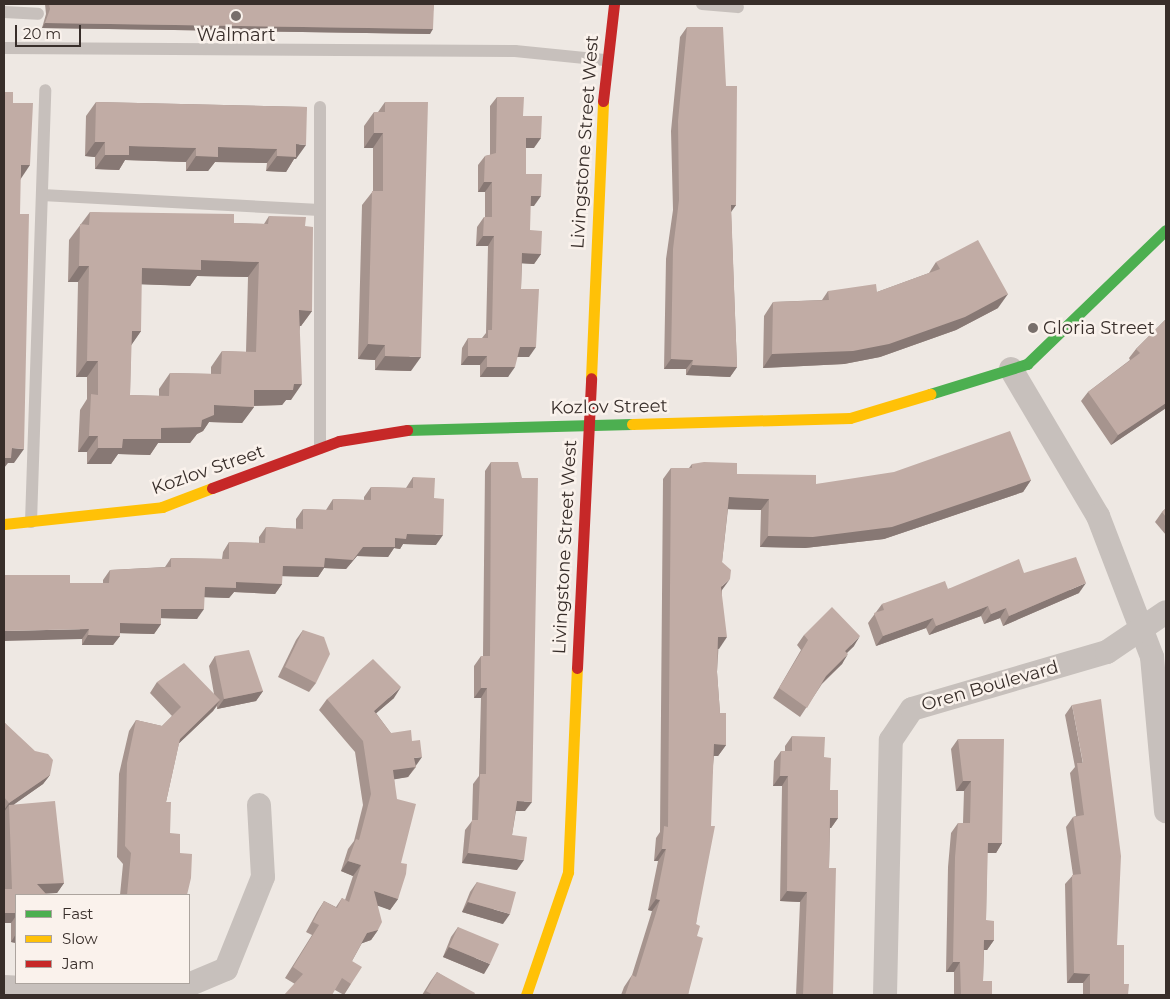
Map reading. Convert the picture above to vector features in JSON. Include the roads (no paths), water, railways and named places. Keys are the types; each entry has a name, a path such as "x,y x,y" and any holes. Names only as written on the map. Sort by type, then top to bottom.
{"street":[{"name":"Livingstone Street West","path":"526,995 568,872 605,60 614,4"},
{"name":"Kozlov Street","path":"4,524 162,507 320,448 394,430 589,423 850,418 1027,364 1166,230"},
{"path":"1011,370 1098,516 1152,657 1166,811"},
{"name":"Oren Boulevard","path":"884,995 891,740 912,710 1107,652 1166,612"},
{"path":"4,986 137,994 181,988 226,969 263,877 259,805"}],"lane":[{"path":"702,4 738,6"},
{"path":"4,12 38,14"},
{"path":"4,48 515,51 605,60"},
{"path":"31,522 45,90"},
{"path":"320,107 320,448"},
{"path":"42,195 320,210"}],"place":[{"name":"Walmart","path":"236,16"},
{"name":"Gloria Street","path":"1033,328"}]}
